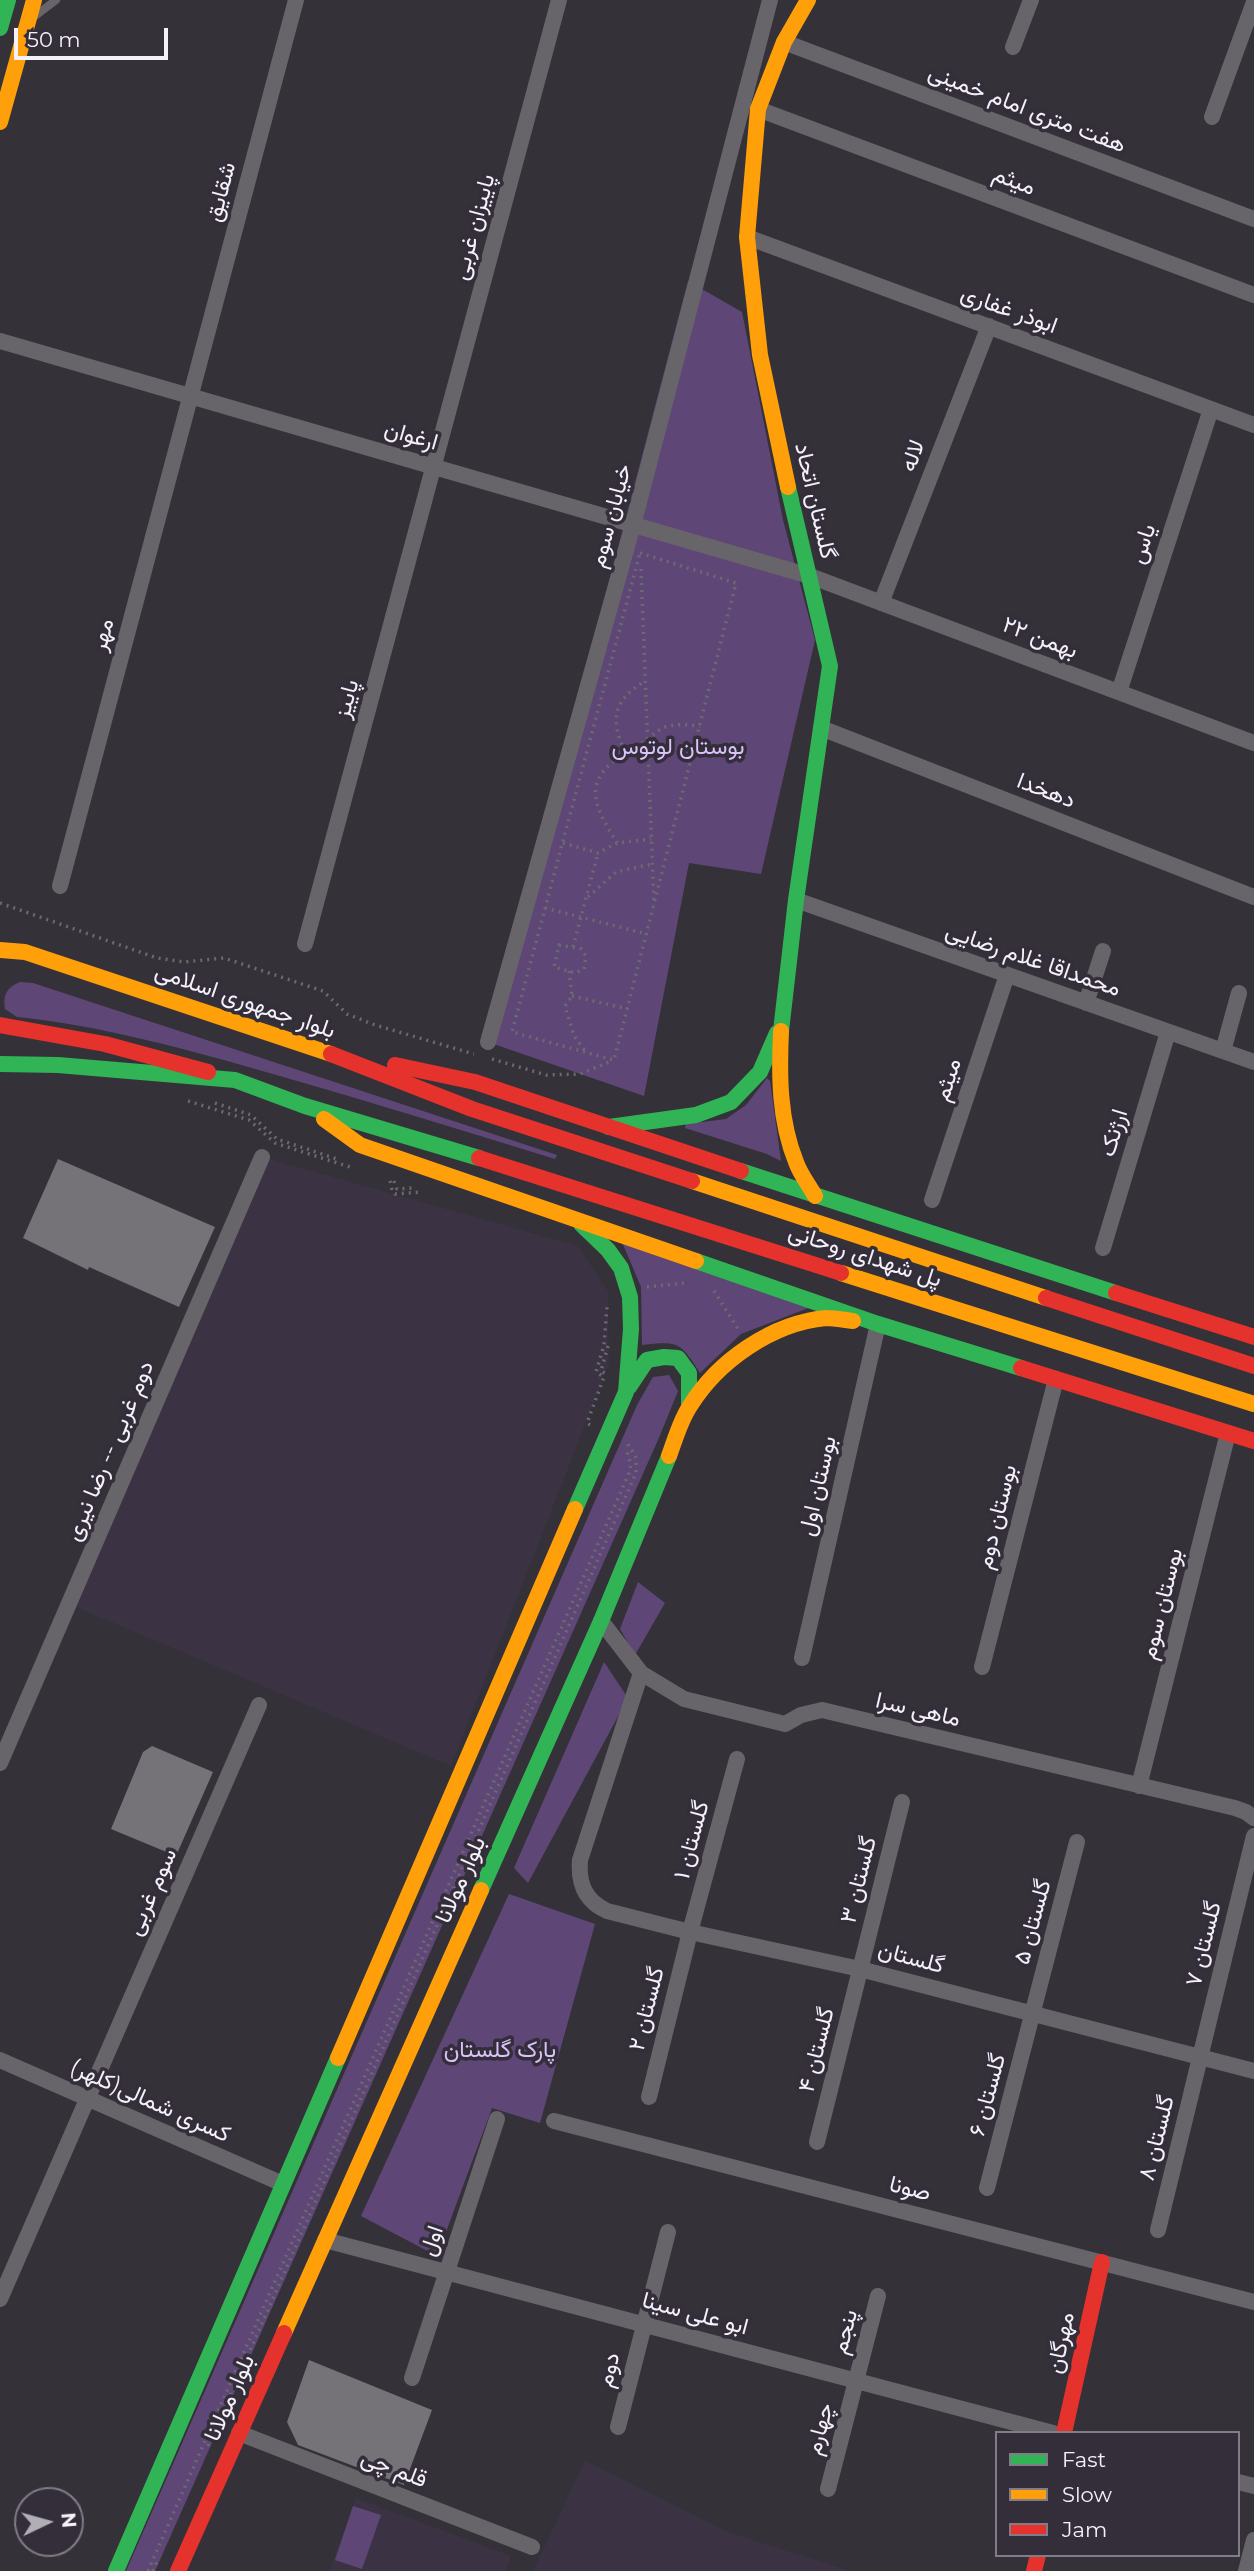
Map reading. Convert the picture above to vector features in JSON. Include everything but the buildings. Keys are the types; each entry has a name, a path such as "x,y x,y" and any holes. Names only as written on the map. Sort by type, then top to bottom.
{"main road":[{"path":"0,28 8,0"},
{"path":"0,122 34,0"},
{"name":"گلستان اتحاد","path":"782,1020 796,900 830,666 760,355 747,237 758,109 784,42 808,0"},
{"path":"0,941 25,952"},
{"name":"بلوار جمهوری اسلامی","path":"0,950 25,952 318,1049 472,1109"},
{"path":"609,1127 696,1115 731,1102 760,1072 782,1020"},
{"path":"782,1020 779,1074 785,1125 796,1164 815,1196"},
{"path":"0,1025 95,1041 164,1058 235,1080 305,1106 360,1145 878,1324 1254,1441"},
{"path":"318,1049 475,1082 815,1196 1254,1337"},
{"path":"0,1064 58,1065 235,1080"},
{"name":"پل شهدای روحانی","path":"305,1106 461,1152 1254,1404"},
{"name":"پل شهدای روحانی","path":"472,1109 1254,1366"},
{"name":"بلوار مولانا","path":"116,2571 626,1392 632,1335 627,1285 620,1267 602,1242 573,1217"},
{"name":"بلوار مولانا","path":"178,2571 601,1621 689,1407 716,1375 744,1349 787,1327 827,1318 878,1324"},
{"path":"626,1392 647,1360 678,1358 689,1373 689,1407"},
{"name":"مهرگان","path":"1065,2431 1102,2262"}],"street":[{"name":"شقایق","path":"191,396 296,0"},
{"name":"پاییزان غربی","path":"433,467 559,0"},
{"name":"خیابان سوم","path":"488,1042 633,525 770,0"},
{"path":"1013,47 1031,0"},
{"path":"1212,117 1254,2"},
{"name":"هفت متری امام خمینی","path":"784,42 1254,219"},
{"name":"میثم","path":"758,109 1254,295"},
{"name":"ابوذر غفاری","path":"747,237 1254,425"},
{"name":"لاله","path":"881,603 989,326"},
{"name":"ارغوان","path":"0,341 810,576"},
{"name":"مهر","path":"60,886 191,396"},
{"name":"یاس","path":"1119,692 1211,409"},
{"name":"پاییز","path":"305,944 433,467"},
{"name":"۲۲ بهمن","path":"810,576 1254,743"},
{"name":"دهخدا","path":"821,728 1254,897"},
{"name":"محمداقا غلام رضایی","path":"796,900 1254,1062"},
{"path":"1086,1003 1103,951"},
{"name":"میثم","path":"932,1200 1007,975"},
{"path":"1223,1051 1238,993"},
{"name":"ارژنک","path":"1103,1248 1168,1032"},
{"name":"دوم غربی -- رضا نیری","path":"0,1763 262,1157"},
{"name":"بوستان اول","path":"802,1658 878,1324"},
{"name":"بوستان دوم","path":"982,1667 1056,1379"},
{"name":"بوستان سوم","path":"1139,1786 1228,1433"},
{"name":"ماهی سرا","path":"601,1621 641,1673 684,1699 785,1724 801,1715 822,1710 1235,1808 1254,1818"},
{"name":"گلستان","path":"641,1673 580,1860 579,1869 586,1897 596,1906 607,1912 860,1969 1254,2070"},
{"name":"سوم غربی","path":"0,2299 260,1705"},
{"name":"گلستان ۱","path":"690,1932 737,1759"},
{"name":"گلستان ۳","path":"860,1969 902,1802"},
{"name":"گلستان ۷","path":"1200,2057 1253,1840"},
{"name":"گلستان ۵","path":"1032,2013 1077,1842"},
{"name":"گلستان ۲","path":"649,2097 690,1932"},
{"name":"گلستان ۴","path":"817,2142 860,1969"},
{"name":"گلستان ۶","path":"987,2188 1032,2013"},
{"name":"گلستان ۸","path":"1157,2230 1200,2057"},
{"name":"کسری شمالی(کلهر)","path":"0,2060 283,2184"},
{"name":"اول","path":"412,2378 497,2119"},
{"name":"صونا","path":"555,2121 1254,2302"},
{"name":"دوم","path":"618,2427 668,2232"},
{"name":"ابو علی سینا","path":"325,2240 1045,2431"},
{"name":"پنجم","path":"856,2381 878,2296"},
{"name":"چهارم","path":"828,2489 856,2381"},
{"name":"قلم چی","path":"239,2433 532,2547"},
{"path":"1246,2571 1254,2540"}],"lane":[{"path":"27,22 55,0"}],"path":[{"path":"640,553 654,909"},
{"path":"614,1060 736,583 640,553"},
{"path":"614,1060 512,1032 640,553"},
{"path":"625,751 617,736 617,712 630,690 645,681"},
{"path":"617,843 601,816 596,797 600,779 610,763 663,728 700,726"},
{"path":"562,843 598,853 617,843 651,839"},
{"path":"573,947 598,853"},
{"path":"587,898 616,872 652,864"},
{"path":"0,903 158,958 184,962 225,958 323,992 346,1014 375,1025 546,1076 580,1074 614,1060"},
{"path":"545,908 647,934"},
{"path":"559,945 573,947 581,949 586,956 584,969 575,972 554,967 559,945"},
{"path":"569,971 572,996 565,1006 568,1021 574,1036 586,1053"},
{"path":"572,996 628,1009"},
{"path":"187,1099 251,1115 277,1139 360,1169"},
{"path":"384,1176 394,1178 397,1189 431,1189"},
{"path":"707,1280 741,1334"},
{"path":"641,1287 694,1282"},
{"path":"589,1422 608,1375 601,1371 612,1321 609,1300"},
{"path":"150,2571 636,1473 636,1458 629,1444 619,1440"}],"shaded area":[{"path":"262,1157 578,1246 608,1291 609,1364 451,1766 69,1604"},
{"path":"585,2461 725,2531 850,2571 533,2571"},
{"path":"356,2498 511,2556 506,2571 329,2571"}],"green space":[{"name":"بوستان لوتوس","path":"688,281 742,312 783,520 815,640 761,874 689,863 644,1096 488,1042"},
{"path":"20,982 33,983 557,1155 555,1159 178,1048 82,1026 17,1017 5,1009 5,1000 6,992"},
{"path":"767,1078 770,1081 781,1161 685,1128 686,1124 726,1119 746,1105"},
{"path":"622,1242 811,1307 741,1334 700,1373 683,1349 677,1346 664,1343 642,1345 641,1287"},
{"path":"669,1375 678,1391 658,1440 155,2571 126,2571 637,1405 653,1377"},
{"path":"638,1582 665,1603 635,1655 620,1629"},
{"path":"604,1662 628,1698 528,1883 514,1868"},
{"name":"پارک گلستان","path":"509,1894 595,1924 540,2123 492,2108 437,2256 361,2216"},
{"path":"353,2506 381,2515 362,2569 335,2560"}],"traffic: fast":[{"path":"0,28 8,0"},
{"path":"781,1031 796,900 830,666 788,487"},
{"path":"609,1127 696,1115 731,1102 760,1072 777,1033"},
{"path":"0,1064 58,1065 235,1080 305,1106 479,1158"},
{"path":"741,1171 1116,1293"},
{"path":"575,1509 626,1392 631,1329 630,1297 621,1268 608,1250 581,1224"},
{"path":"696,1261 878,1324 1021,1368"},
{"path":"629,1387 647,1360 678,1358 689,1373 689,1407"},
{"path":"481,1890 601,1621 669,1456"},
{"path":"116,2571 338,2058"}],"traffic: slow":[{"path":"0,122 34,0"},
{"path":"788,487 760,355 747,237 758,109 784,42 808,0"},
{"path":"0,950 25,952 331,1054"},
{"path":"781,1031 780,1081 786,1130 798,1166 815,1196"},
{"path":"324,1119 360,1145 696,1261"},
{"path":"692,1181 1046,1298"},
{"path":"841,1273 1254,1404"},
{"path":"669,1456 690,1406 715,1374 748,1347 767,1336 806,1321 826,1318 853,1321"},
{"path":"338,2058 575,1509"},
{"path":"284,2333 481,1890"}],"traffic: jam":[{"path":"0,1025 105,1044 208,1072"},
{"path":"331,1054 472,1109 692,1181"},
{"path":"395,1065 475,1082 741,1171"},
{"path":"479,1158 841,1273"},
{"path":"1116,1293 1254,1337"},
{"path":"1046,1298 1254,1366"},
{"path":"1021,1368 1254,1441"},
{"path":"1064,2431 1102,2262"},
{"path":"178,2571 284,2333"},
{"path":"1034,2571 1038,2557"}]}
